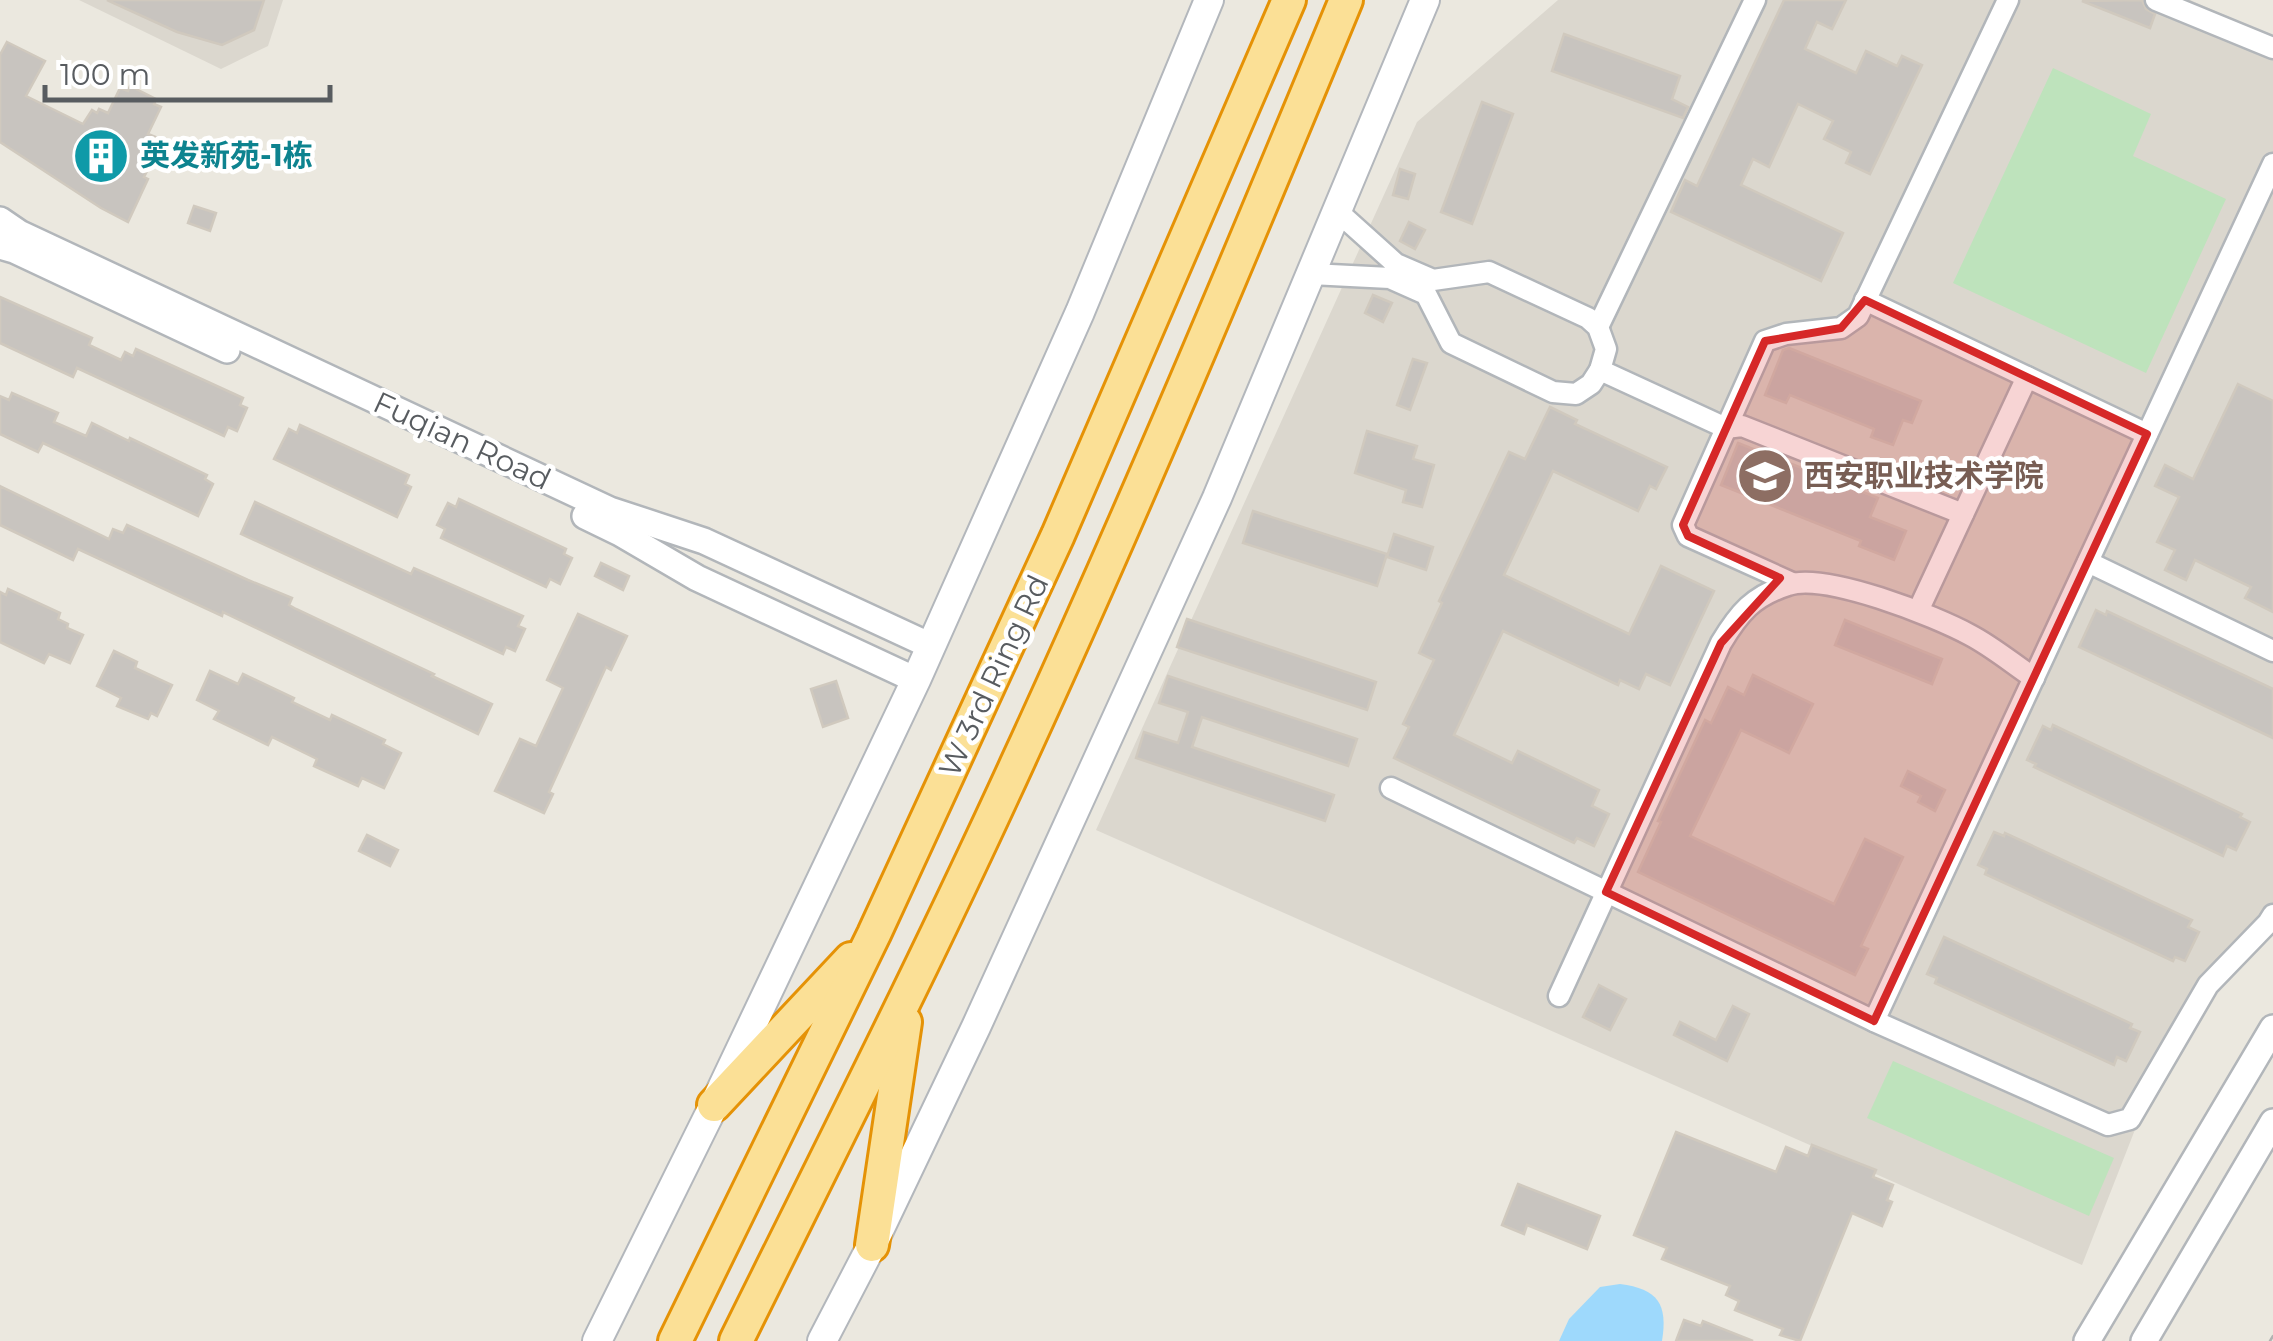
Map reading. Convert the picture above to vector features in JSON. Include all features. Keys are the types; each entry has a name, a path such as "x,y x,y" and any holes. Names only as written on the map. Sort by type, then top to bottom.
{"highway":[{"name":"W 3rd Ring Rd","path":"675,1341 874,934 1058,535 1289,0"},
{"name":"W 3rd Ring Rd","path":"736,1341 910,990 1020,756 1212,323 1346,0"},
{"path":"714,1106 874,934"},
{"path":"872,1245 910,990"}],"main road":[{"path":"597,1341 714,1106 916,680 1080,312 1209,0"},
{"path":"822,1341 976,1027 1217,498 1425,0"}],"street":[{"path":"1598,327 1755,0"},
{"path":"2008,0 1858,316 1841,328 1786,334 1765,341 1683,524 1688,536 1792,583 1846,588 1918,611 1972,636 2034,678"},
{"path":"2156,0 2273,48"},
{"path":"1874,1021 2273,164"},
{"path":"1311,274 1390,278 1426,294 1450,342 1554,392 1576,394 1591,384 1600,370 1606,349 1598,327 1588,318 1489,272 1433,280 1396,264 1337,211"},
{"name":"Fuqian Road","path":"0,220 610,510 704,541 931,646"},
{"name":"Fuqian Road","path":"0,246 620,532 696,578 916,680"},
{"path":"1866,300 2147,434"},
{"path":"1600,370 1726,428 1742,426 1963,514"},
{"path":"1918,611 2027,377"},
{"path":"2088,562 2273,651"},
{"path":"1559,996 1728,630 1736,617 1758,598 1792,583"},
{"path":"1391,788 1874,1021 2108,1125 2130,1119 2208,985 2273,915"},
{"path":"2087,1341 2273,1028"},
{"path":"2144,1341 2273,1122"}],"highlighted area":[{"path":"1865,300 2147,434 1874,1021 1606,892 1721,643 1780,578 1688,536 1683,525 1765,341 1841,328"}],"shaded area":[{"path":"79,0 283,0 268,46 221,69"},
{"name":"西安职业技术学院","path":"1558,0 2190,0 2273,36 2273,934 2219,987 2138,1122 2082,1265 1096,830 1417,122"}],"green space":[{"path":"2053,68 2151,114 2133,156 2226,199 2146,373 1953,283"},
{"path":"1893,1061 2114,1158 2089,1216 1867,1118"}],"water":[{"path":"1620,1284 1643,1290 1658,1300 1663,1317 1662,1341 1559,1341 1569,1319 1600,1287"}],"building":[{"path":"107,0 264,0 254,30 222,45 177,32"},
{"path":"1784,0 1846,0 1832,29 1817,22 1805,49 1856,73 1866,51 1897,66 1902,56 1922,65 1870,174 1846,163 1851,152 1824,139 1833,121 1798,104 1769,167 1753,159 1741,185 1843,233 1821,281 1671,212 1685,180 1697,186"},
{"path":"2142,0 2146,9 2155,14 2150,28 2082,1"},
{"path":"1564,34 1680,76 1672,99 1688,107 1683,118 1552,71"},
{"name":"英发新苑-1栋","path":"7,42 45,61 26,96 83,124 92,110 108,113 120,88 128,91 130,86 156,99 154,104 161,107 148,134 161,144 128,222 0,142 0,55"},
{"path":"1482,102 1513,114 1472,224 1441,212"},
{"path":"1400,169 1415,174 1408,199 1393,195"},
{"path":"194,206 216,213 210,231 188,223"},
{"path":"1409,222 1425,230 1415,249 1400,241"},
{"path":"1373,295 1392,303 1383,322 1365,313"},
{"path":"0,297 92,338 89,345 121,360 125,352 133,356 136,349 243,398 240,405 247,408 237,431 228,427 224,436 77,368 73,377 0,343"},
{"path":"1789,348 1921,401 1912,423 1903,420 1893,445 1871,437 1874,429 1790,395 1786,403 1765,395 1783,350"},
{"path":"1413,359 1427,363 1410,410 1397,405"},
{"path":"2238,384 2273,401 2273,612 2245,598 2251,587 2195,560 2186,580 2165,570 2175,550 2157,542 2179,497 2155,486 2165,465 2193,479"},
{"path":"12,393 58,413 54,422 86,436 92,423 207,475 205,479 213,484 198,516 43,443 38,452 0,434 0,396 9,400"},
{"path":"1550,407 1577,420 1575,424 1667,467 1656,489 1650,486 1638,511 1553,471 1504,575 1629,634 1661,566 1714,591 1670,685 1646,674 1639,689 1620,680 1618,685 1503,631 1454,735 1512,763 1518,751 1599,790 1592,806 1609,814 1594,846 1577,838 1574,843 1394,758 1409,727 1403,724 1434,660 1419,653 1442,603 1439,601 1509,452 1525,459"},
{"path":"300,425 409,475 405,484 411,487 397,517 274,459 289,429 297,433"},
{"path":"1367,431 1417,446 1413,459 1434,465 1422,507 1403,502 1406,490 1355,473"},
{"path":"1738,443 1878,498 1870,517 1906,531 1894,560 1859,546 1861,541 1721,485"},
{"path":"0,486 109,539 113,529 123,533 127,525 292,598 289,605 296,609 492,704 478,734 223,612 222,616 78,549 73,560 0,525"},
{"path":"459,499 566,549 564,554 572,558 560,584 550,579 546,587 441,538 445,529 437,525 448,503 456,507"},
{"path":"255,502 411,574 414,568 523,616 518,626 525,629 515,651 506,647 503,654 241,534"},
{"path":"1253,511 1387,554 1377,586 1243,543"},
{"path":"1394,534 1433,547 1426,570 1387,557"},
{"path":"601,563 629,576 623,590 595,576"},
{"path":"8,589 60,613 58,619 68,624 67,628 83,635 70,663 49,654 44,663 0,642 0,592 6,595"},
{"path":"2096,610 2106,615 2107,611 2273,689 2273,738 2079,647"},
{"path":"578,614 627,636 611,670 606,667 549,792 553,794 544,813 495,791 520,739 536,746 563,688 547,680"},
{"path":"1187,619 1376,682 1367,710 1177,647"},
{"path":"1845,620 1942,659 1932,684 1835,645"},
{"path":"114,651 137,662 135,668 172,685 157,716 151,713 148,719 117,706 121,698 97,686"},
{"path":"210,671 238,684 243,674 330,720 332,715 385,740 383,744 401,753 384,788 362,778 358,786 314,766 317,759 272,737 268,745 214,719 219,711 197,700"},
{"path":"1753,675 1813,704 1789,753 1741,730 1690,836 1834,904 1865,839 1903,857 1861,946 1868,949 1855,975 1638,872 1705,720 1711,723 1728,687 1744,695"},
{"path":"1168,676 1357,739 1348,766 1202,717 1192,747 1334,795 1325,821 1136,758 1144,732 1178,743 1188,712 1159,703"},
{"path":"836,681 848,718 823,727 811,689"},
{"path":"2053,725 2242,814 2240,817 2250,822 2236,850 2227,846 2223,856 2034,767 2036,764 2027,760 2043,726 2051,730"},
{"path":"1908,771 1945,790 1935,811 1918,802 1921,796 1901,786"},
{"path":"1994,832 2004,836 2005,833 2192,920 2188,927 2199,932 2185,961 2175,957 2173,961 1985,874 1987,869 1978,865"},
{"path":"367,835 398,850 390,866 359,851"},
{"path":"1944,937 2132,1024 2130,1028 2140,1032 2126,1061 2117,1057 2114,1065 1935,983 1937,978 1927,974"},
{"path":"1599,985 1626,999 1610,1030 1583,1017"},
{"path":"1733,1006 1749,1014 1727,1061 1674,1035 1680,1022 1716,1040"},
{"path":"1676,1132 1776,1172 1786,1147 1808,1156 1812,1145 1876,1170 1873,1177 1893,1185 1887,1200 1892,1202 1882,1226 1852,1213 1800,1341 1780,1335 1783,1329 1735,1310 1739,1301 1726,1295 1730,1286 1662,1259 1667,1248 1634,1235"},
{"path":"1518,1184 1600,1216 1587,1249 1527,1225 1524,1234 1502,1225"},
{"path":"1684,1320 1701,1326 1703,1321 1753,1341 1676,1341"}],"tram line":[{"path":"2270,1341 2273,1336"}],"place":[{"name":"英发新苑-1栋","path":"101,156"},
{"name":"西安职业技术学院","path":"1765,476"}]}
